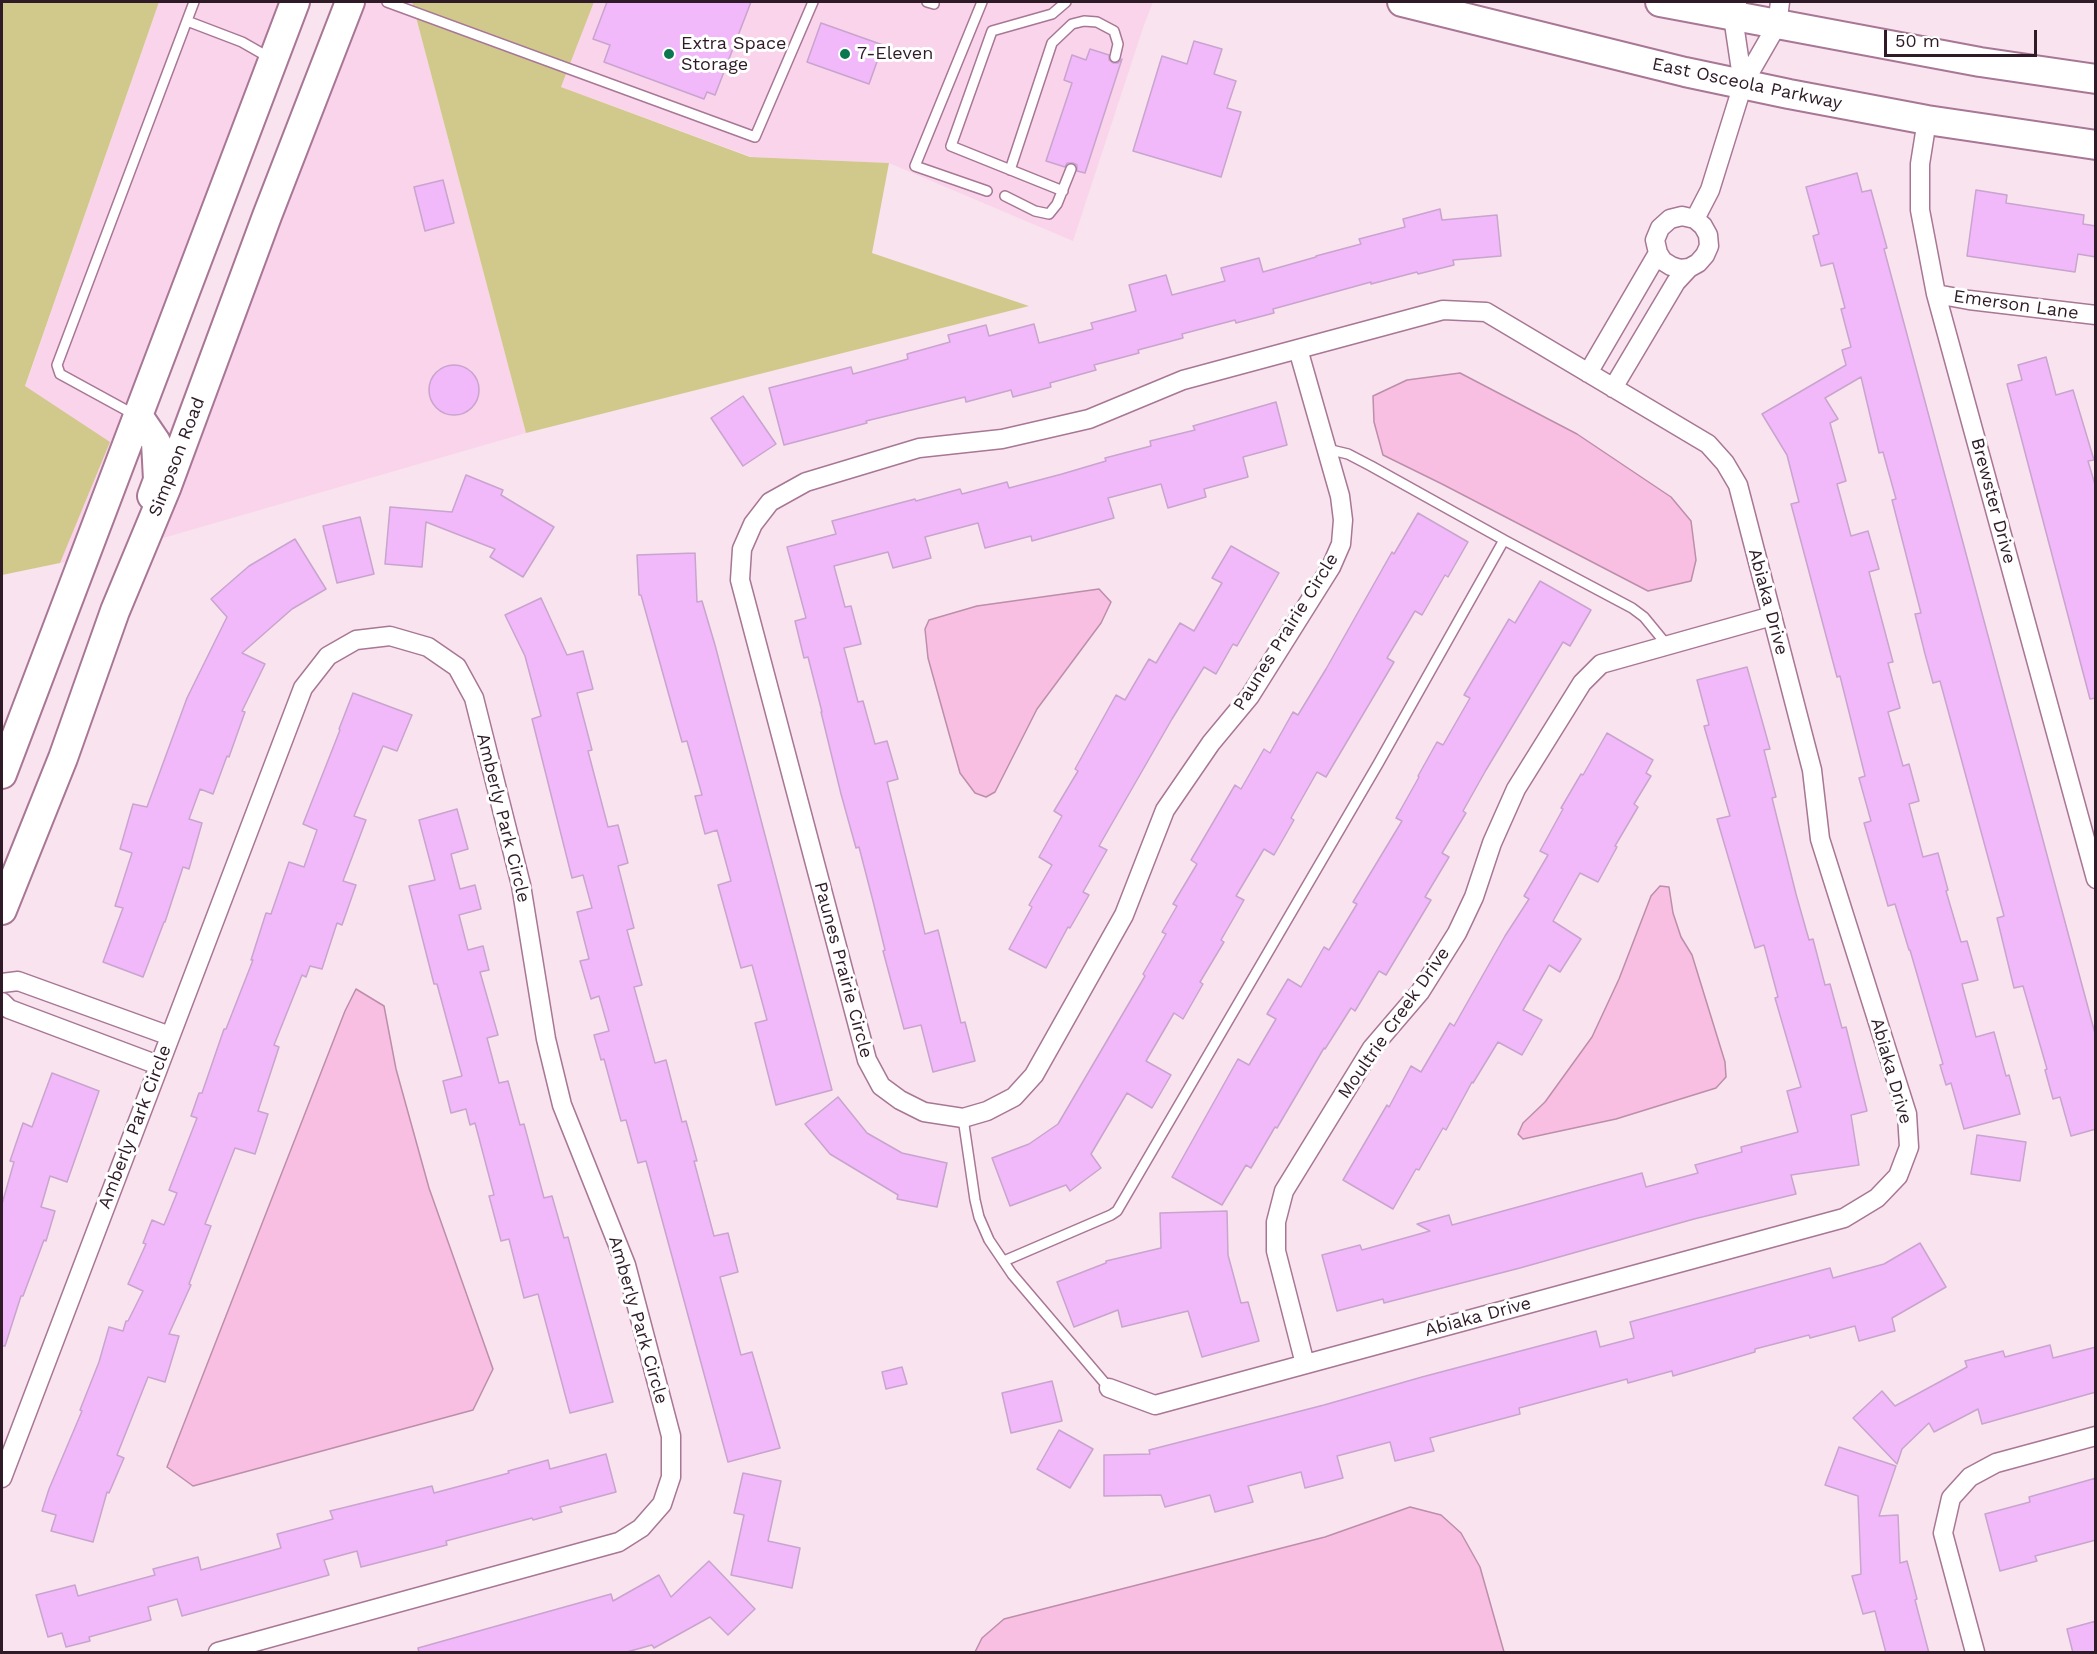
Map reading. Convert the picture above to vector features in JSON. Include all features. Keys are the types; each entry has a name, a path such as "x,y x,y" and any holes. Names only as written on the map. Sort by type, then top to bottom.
{"main road":[{"path":"2,774 295,2"},
{"name":"Simpson Road","path":"2,910 63,758 115,611 167,486 267,216 350,2"},
{"name":"East Osceola Parkway","path":"1402,2 1494,26 1743,84 1927,120 2096,145"},
{"path":"1660,2 1779,13 2002,65 2096,79"},
{"path":"115,611 126,560 158,480 156,442 139,417"}],"street":[{"path":"1735,9 1743,84"},
{"path":"1695,219 1710,190 1743,84 1779,13"},
{"name":"Brewster Drive","path":"1927,120 1920,164 1920,210 1936,294 2096,879"},
{"path":"1613,387 1676,282 1689,268 1698,263 1709,246 1708,235 1695,219 1682,216 1670,219 1660,228 1655,240 1658,253 1663,261 1671,266 1680,269 1689,268"},
{"path":"1588,373 1658,253"},
{"name":"Emerson Lane","path":"1936,294 2096,315"},
{"name":"Paunes Prairie Circle","path":"1298,349 1340,496 1343,520 1341,544 1331,567 1250,696 1211,743 1165,810 1124,915 1034,1076 1014,1097 987,1111 963,1118 924,1112 900,1100 881,1086 867,1060 745,604 740,580 742,549 753,524 770,502 806,482 919,448 1002,440 1089,419 1183,380 1298,349 1443,310 1486,312 1588,373"},
{"name":"Abiaka Drive","path":"1109,1388 1155,1405 1844,1218 1877,1198 1898,1176 1909,1147 1907,1114 1820,839 1812,770 1738,484 1708,444 1588,373"},
{"name":"Moultrie Creek Drive","path":"1305,1364 1276,1251 1276,1222 1284,1191 1372,1048 1420,992 1457,933 1474,897 1492,843 1516,789 1582,683 1601,664 1772,616"},
{"name":"Amberly Park Circle","path":"2,1478 303,688 328,656 356,640 390,636 428,647 457,668 474,698 521,885 546,1039 562,1105 626,1265 671,1436 671,1477 662,1504 641,1528 619,1542 218,1653"},
{"path":"2,982 18,981 170,1036"},
{"path":"2,1002 9,1009 158,1065"},
{"path":"1975,1653 1943,1533 1951,1498 1970,1477 1996,1463 2096,1436"}],"lane":[{"path":"139,417 60,374 57,365 194,2"},
{"path":"387,2 755,137 813,2"},
{"path":"927,2 934,4 934,2"},
{"path":"982,2 915,166 987,191"},
{"path":"1063,191 951,146 992,31 1052,14 1066,2"},
{"path":"187,21 242,42 274,60"},
{"path":"1010,170 1052,43 1072,24 1084,21 1097,22 1114,31 1118,44 1115,57"},
{"path":"1005,196 1035,211 1049,214 1057,204 1071,169"},
{"path":"1326,448 1348,454 1364,462 1632,608 1644,617 1667,645"},
{"path":"1004,1261 1117,1211 1378,764 1504,540"},
{"path":"963,1118 979,1218 989,1240 1012,1274 1109,1388"}],"shaded area":[{"path":"2,2 159,2 25,386 110,442 60,563 2,575"},
{"path":"159,2 299,2 72,561 60,563 25,387"},
{"path":"348,2 412,2 526,433 125,549 301,83"},
{"path":"412,2 594,2 561,87 750,157 889,163 872,253 1029,306 526,433"},
{"path":"594,2 1153,2 1073,241 889,163 752,157 561,87"},
{"path":"1460,373 1577,434 1671,497 1691,521 1696,560 1691,581 1648,591 1383,455 1374,422 1373,396 1407,380"},
{"path":"1099,589 1111,602 1101,623 1037,709 995,792 986,797 975,793 960,773 928,658 925,629 929,620 977,606"},
{"path":"1660,886 1669,887 1673,913 1681,937 1692,955 1725,1062 1726,1077 1716,1088 1616,1119 1523,1139 1518,1134 1523,1123 1545,1102 1592,1037 1619,979 1651,896"},
{"path":"356,989 384,1006 396,1069 429,1188 493,1369 473,1410 193,1486 167,1467 345,1011"},
{"path":"1410,1507 1441,1515 1461,1533 1480,1567 1504,1652 975,1652 982,1638 1004,1619 1325,1537"}],"building":[{"name":"Extra Space Storage","path":"607,2 751,2 715,95 707,92 704,99 604,62 610,45 593,39"},
{"name":"7-Eleven","path":"821,23 883,45 869,84 807,62"},
{"path":"1194,41 1222,49 1214,74 1236,81 1227,108 1241,112 1221,177 1133,151 1162,56 1187,64"},
{"path":"1090,49 1109,55 1109,60 1113,63 1118,63 1122,59 1085,173 1077,171 1077,165 1073,163 1067,163 1065,167 1046,161 1072,83 1064,80 1072,55 1086,60"},
{"path":"1857,173 1862,192 1871,190 1887,248 1884,249 2096,1037 2096,1129 2071,1136 2060,1097 2053,1099 2045,1070 2047,1069 2023,986 2014,988 1997,918 2004,916 1940,681 1933,683 1925,654 1915,614 1921,613 1892,500 1896,499 1883,452 1879,453 1861,377 1825,398 1838,419 1830,423 1846,481 1837,484 1851,536 1868,531 1879,569 1869,572 1893,662 1888,663 1900,708 1888,712 1903,766 1909,764 1919,801 1909,804 1923,857 1938,853 1961,942 1967,941 1978,980 1962,984 1976,1037 1994,1032 2006,1076 2009,1075 2020,1114 1964,1129 1951,1083 1946,1085 1940,1065 1943,1064 1910,950 1895,904 1888,906 1864,823 1871,821 1859,778 1865,776 1840,676 1837,677 1791,504 1799,502 1787,455 1762,414 1846,365 1842,350 1851,347 1841,309 1845,308 1833,263 1821,266 1813,236 1819,234 1806,187"},
{"path":"443,180 454,223 425,231 414,187"},
{"path":"1976,190 2007,195 2006,203 2084,215 2083,224 2096,226 2096,257 2078,254 2075,272 1967,256"},
{"path":"1440,209 1442,220 1497,215 1501,256 1453,260 1454,265 1371,284 1371,282 1273,309 1274,313 1236,323 1235,320 1182,334 1183,338 1094,365 1096,370 1050,383 1051,387 1013,397 1011,390 966,402 965,397 866,421 867,423 784,445 769,388 851,367 853,374 908,359 907,354 950,342 948,335 986,325 989,336 1034,324 1039,343 1093,329 1091,323 1136,311 1129,285 1166,275 1172,295 1225,281 1221,268 1259,258 1263,272 1361,244 1359,239 1405,227 1403,219"},
{"path":"2046,357 2056,395 2073,390 2094,460 2088,461 2096,488 2096,698 2090,699 2007,384 2022,380 2018,365"},
{"path":"449,365 459,365 472,372 479,385 479,395 472,408 459,415 449,415 440,411 433,404 429,395 429,385 433,376 440,369"},
{"path":"743,396 776,444 743,466 711,418"},
{"path":"1276,402 1287,445 1243,457 1248,477 1204,489 1206,497 1168,508 1161,484 1108,498 1114,518 1032,541 1031,536 985,548 978,523 925,537 931,558 893,568 888,552 834,566 845,607 851,606 861,644 844,648 858,702 863,701 875,744 887,741 898,779 887,782 925,934 938,930 961,1023 965,1022 975,1061 933,1072 921,1025 904,1029 859,847 856,848 808,657 804,658 795,621 806,618 787,547 836,534 832,521 960,489 962,494 1007,482 1009,488 1062,474 1106,461 1105,458 1151,446 1150,441 1195,430 1193,426"},
{"path":"466,475 503,490 501,495 554,527 523,577 490,557 495,549 426,522 422,567 385,564 390,507 452,512"},
{"path":"1418,513 1468,542 1448,577 1445,575 1422,615 1415,611 1387,658 1394,662 1326,777 1317,772 1291,818 1294,820 1274,855 1264,849 1236,896 1244,900 1221,940 1224,942 1200,982 1203,984 1183,1019 1174,1013 1146,1061 1171,1075 1152,1108 1127,1093 1091,1154 1101,1168 1070,1191 1066,1185 1010,1206 992,1158 1029,1144 1058,1124 1145,976 1143,974 1166,934 1162,932 1177,906 1173,904 1197,864 1191,860 1235,785 1241,789 1264,749 1270,753 1293,712 1298,715 1392,552 1394,554"},
{"path":"360,517 374,574 337,583 323,526"},
{"path":"295,539 326,589 292,609 242,653 265,664 242,711 245,712 213,794 200,789 189,819 202,823 189,869 183,867 165,922 143,977 103,962 123,908 115,906 132,853 120,849 133,804 147,807 187,698 227,617 211,599 249,566"},
{"path":"1231,546 1279,573 1237,646 1233,644 1216,674 1204,667 1172,719 1099,846 1107,850 1083,892 1089,895 1070,928 1068,927 1046,968 1009,949 1032,907 1029,905 1052,865 1039,857 1062,816 1054,811 1078,771 1075,769 1116,695 1125,700 1149,659 1156,663 1180,623 1194,631 1222,583 1212,578"},
{"path":"695,553 697,602 702,601 715,645 832,1090 776,1105 755,1023 767,1020 752,965 741,968 718,885 731,881 717,830 705,834 695,796 702,795 687,741 682,742 641,595 639,595 637,555"},
{"path":"1540,581 1591,610 1570,646 1563,642 1486,770 1463,811 1466,813 1442,853 1449,857 1425,897 1431,900 1386,975 1379,971 1355,1011 1351,1008 1251,1168 1246,1165 1222,1205 1172,1177 1238,1059 1249,1065 1276,1019 1267,1014 1288,979 1301,987 1324,947 1329,950 1357,904 1353,902 1402,821 1396,818 1437,742 1443,745 1470,698 1464,695 1509,619 1515,623"},
{"path":"541,598 567,655 583,651 593,689 577,693 592,750 588,751 608,827 618,825 628,863 618,866 634,928 627,930 642,985 634,987 655,1063 666,1060 682,1122 686,1121 714,1236 728,1233 738,1272 720,1277 741,1355 752,1352 780,1448 728,1462 646,1161 638,1163 626,1120 621,1121 604,1059 601,1060 594,1035 609,1031 599,996 591,999 580,961 589,959 577,912 592,908 583,875 572,878 532,719 541,716 525,656 505,615"},
{"path":"1747,667 1770,749 1764,750 1776,797 1772,798 1796,894 1809,940 1813,939 1825,985 1830,984 1842,1028 1846,1027 1867,1111 1851,1115 1859,1165 1791,1175 1796,1194 1694,1219 1384,1303 1383,1299 1337,1311 1322,1255 1360,1245 1362,1250 1430,1231 1417,1224 1449,1215 1452,1225 1642,1173 1646,1187 1698,1173 1695,1165 1742,1152 1741,1147 1798,1132 1787,1091 1801,1087 1775,998 1778,997 1764,945 1755,948 1717,819 1730,816 1704,726 1709,725 1697,680"},
{"path":"353,693 412,715 397,751 383,746 354,816 366,820 343,881 356,885 342,925 337,923 322,969 310,966 306,977 302,975 274,1045 279,1047 258,1111 268,1114 255,1154 235,1148 205,1224 211,1226 189,1284 191,1285 169,1334 179,1336 165,1382 148,1377 117,1455 124,1458 109,1493 107,1492 93,1542 51,1531 56,1515 42,1511 49,1489 82,1411 80,1410 99,1362 109,1327 123,1331 143,1291 128,1284 146,1244 143,1243 152,1220 164,1225 177,1193 169,1190 197,1118 191,1116 253,960 251,960 266,913 271,914 289,862 304,867 317,830 303,824"},
{"path":"1607,733 1653,760 1646,773 1651,776 1634,804 1638,807 1615,846 1617,847 1598,882 1580,873 1553,921 1581,939 1560,972 1549,965 1523,1010 1542,1020 1522,1055 1498,1042 1472,1082 1446,1130 1443,1128 1393,1209 1343,1180 1387,1105 1389,1107 1411,1066 1421,1072 1450,1023 1454,1026 1505,936 1529,899 1524,896 1548,855 1540,851 1563,809 1561,808"},
{"path":"457,809 468,849 451,854 460,889 475,885 481,909 459,915 468,950 483,946 489,970 480,972 498,1035 487,1038 499,1083 508,1081 520,1125 524,1124 544,1198 552,1196 564,1238 568,1237 613,1402 570,1413 538,1294 524,1298 509,1239 501,1241 489,1196 494,1195 475,1123 470,1125 466,1109 451,1113 443,1081 462,1076 437,984 434,984 409,886 435,880 419,820"},
{"path":"52,1073 99,1091 67,1182 50,1176 41,1207 55,1211 46,1241 44,1240 23,1296 21,1296 5,1346 2,1346 2,1204 14,1162 10,1161 23,1123 32,1127"},
{"path":"838,1097 867,1133 902,1153 947,1163 937,1207 897,1199 898,1195 830,1154 805,1124"},
{"path":"1977,1135 2026,1142 2020,1181 1971,1174"},
{"path":"1227,1211 1228,1255 1241,1303 1248,1302 1259,1341 1202,1357 1188,1311 1122,1327 1118,1310 1074,1327 1057,1282 1106,1263 1106,1261 1161,1248 1160,1213"},
{"path":"1920,1243 1946,1287 1892,1318 1895,1331 1859,1341 1855,1326 1755,1349 1755,1352 1673,1376 1672,1371 1628,1383 1627,1379 1519,1408 1520,1414 1430,1438 1434,1451 1395,1461 1390,1442 1337,1456 1343,1478 1305,1488 1301,1472 1248,1486 1253,1502 1215,1512 1210,1495 1165,1507 1161,1495 1104,1496 1104,1455 1150,1454 1149,1450 1596,1331 1600,1347 1634,1338 1630,1322 1830,1268 1833,1278 1884,1264"},
{"path":"2050,1345 2053,1358 2096,1347 2096,1392 1982,1424 1978,1409 1934,1432 1929,1423 1902,1449 1897,1464 1853,1418 1882,1391 1895,1406 1967,1367 1965,1361 2003,1351 2005,1357"},
{"path":"902,1367 907,1384 886,1389 882,1372"},
{"path":"1052,1381 1062,1421 1011,1433 1002,1393"},
{"path":"1059,1430 1093,1449 1070,1488 1037,1469"},
{"path":"1839,1447 1896,1466 1879,1516 1898,1515 1900,1563 1907,1561 1929,1653 1886,1653 1875,1611 1863,1614 1852,1576 1861,1574 1858,1496 1825,1485"},
{"path":"606,1454 616,1492 560,1507 562,1512 446,1541 447,1545 361,1567 357,1551 324,1560 329,1575 182,1616 177,1599 148,1607 151,1620 89,1637 90,1641 66,1647 62,1633 48,1637 36,1595 75,1585 78,1596 155,1575 153,1569 198,1557 201,1570 281,1548 277,1534 333,1519 330,1511 432,1486 434,1493 548,1460 550,1469"},
{"path":"743,1473 781,1481 768,1541 800,1548 792,1588 731,1575 744,1515 734,1513"},
{"path":"2096,1478 2096,1540 2035,1556 2037,1561 2000,1571 1985,1514 2030,1502 2029,1497"},
{"path":"709,1561 755,1609 728,1635 710,1617 654,1648 652,1645 623,1653 419,1653 418,1648 611,1594 613,1601 659,1575 671,1597"},
{"path":"2096,1621 2096,1653 2073,1653 2067,1629"}],"place":[{"name":"Extra Space Storage","path":"669,54"},
{"name":"7-Eleven","path":"845,54"}]}
